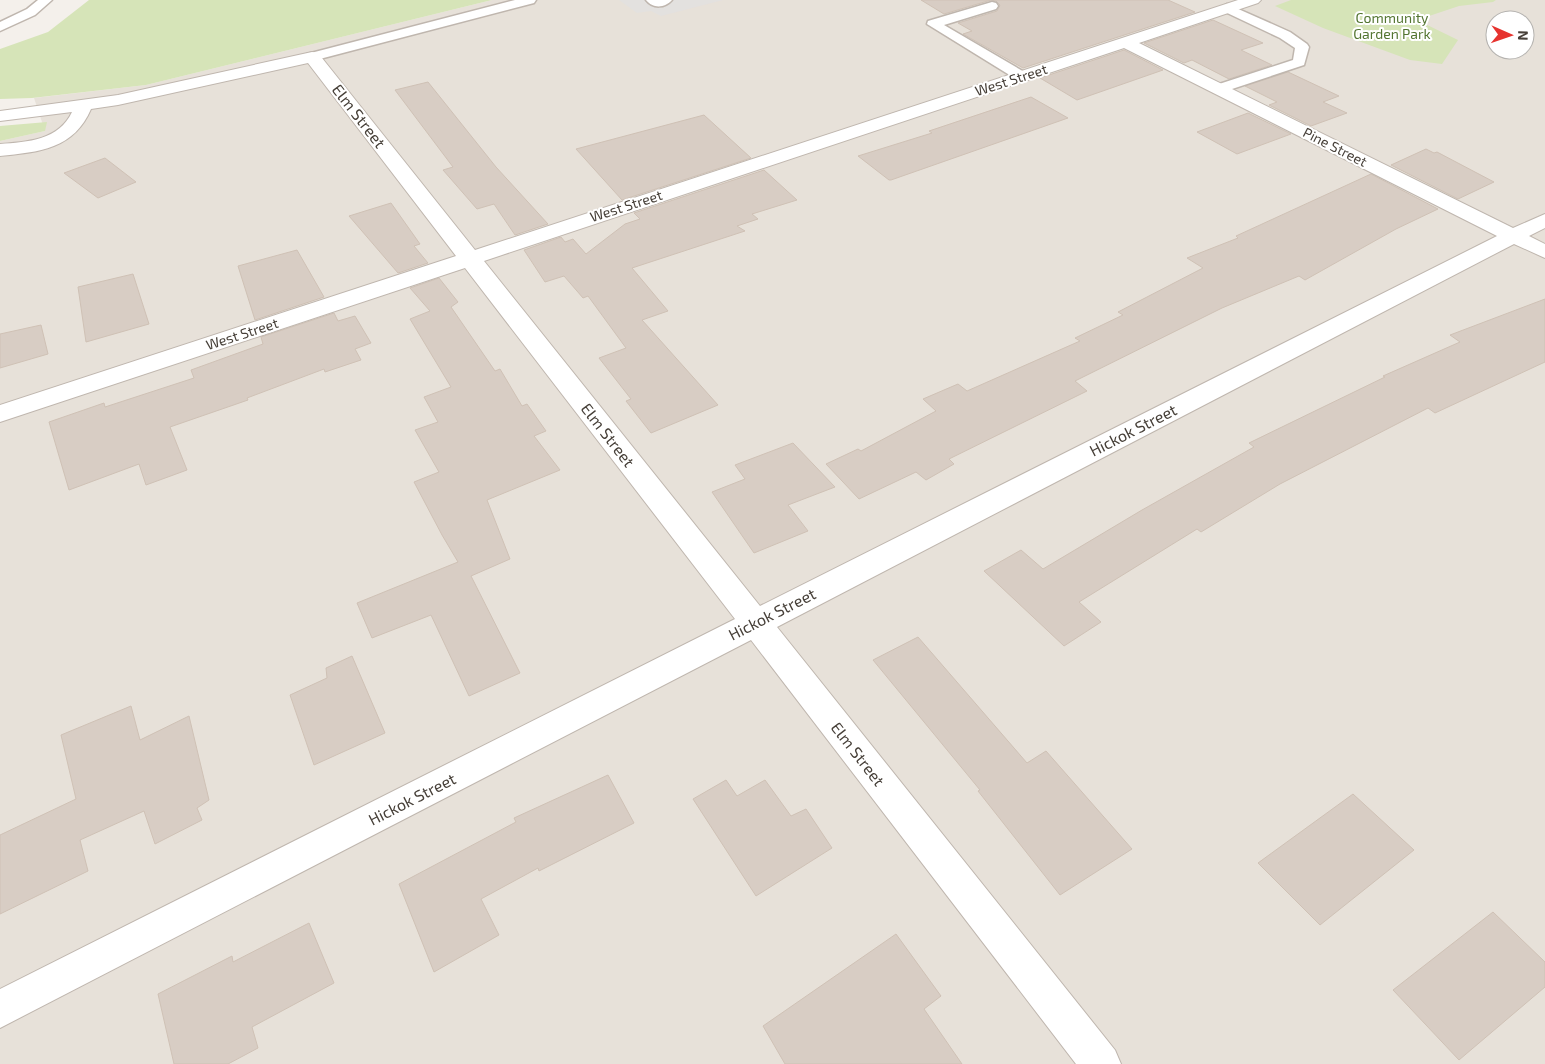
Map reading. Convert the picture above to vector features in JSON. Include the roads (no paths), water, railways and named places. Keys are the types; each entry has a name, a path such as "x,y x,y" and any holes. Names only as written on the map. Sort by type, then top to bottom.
{"street":[{"name":"West Street","path":"0,414 1253,0"},
{"name":"Pine Street","path":"1125,42 1545,252"},
{"path":"0,116 84,106 135,97 312,57"},
{"name":"Elm Street","path":"312,57 1101,1064"},
{"path":"0,150 42,144 58,137 70,130 84,106"},
{"name":"Hickok Street","path":"0,1009 1545,220"}],"lane":[{"path":"0,27 32,12 46,0"},
{"path":"312,57 530,0"},
{"path":"652,0 656,3 666,0"},
{"path":"992,6 933,24 1022,76"},
{"path":"1218,89 1299,62 1302,47 1285,35 1227,8"}],"park label":[{"name":"Community Garden Park","path":"1392,26"}]}
